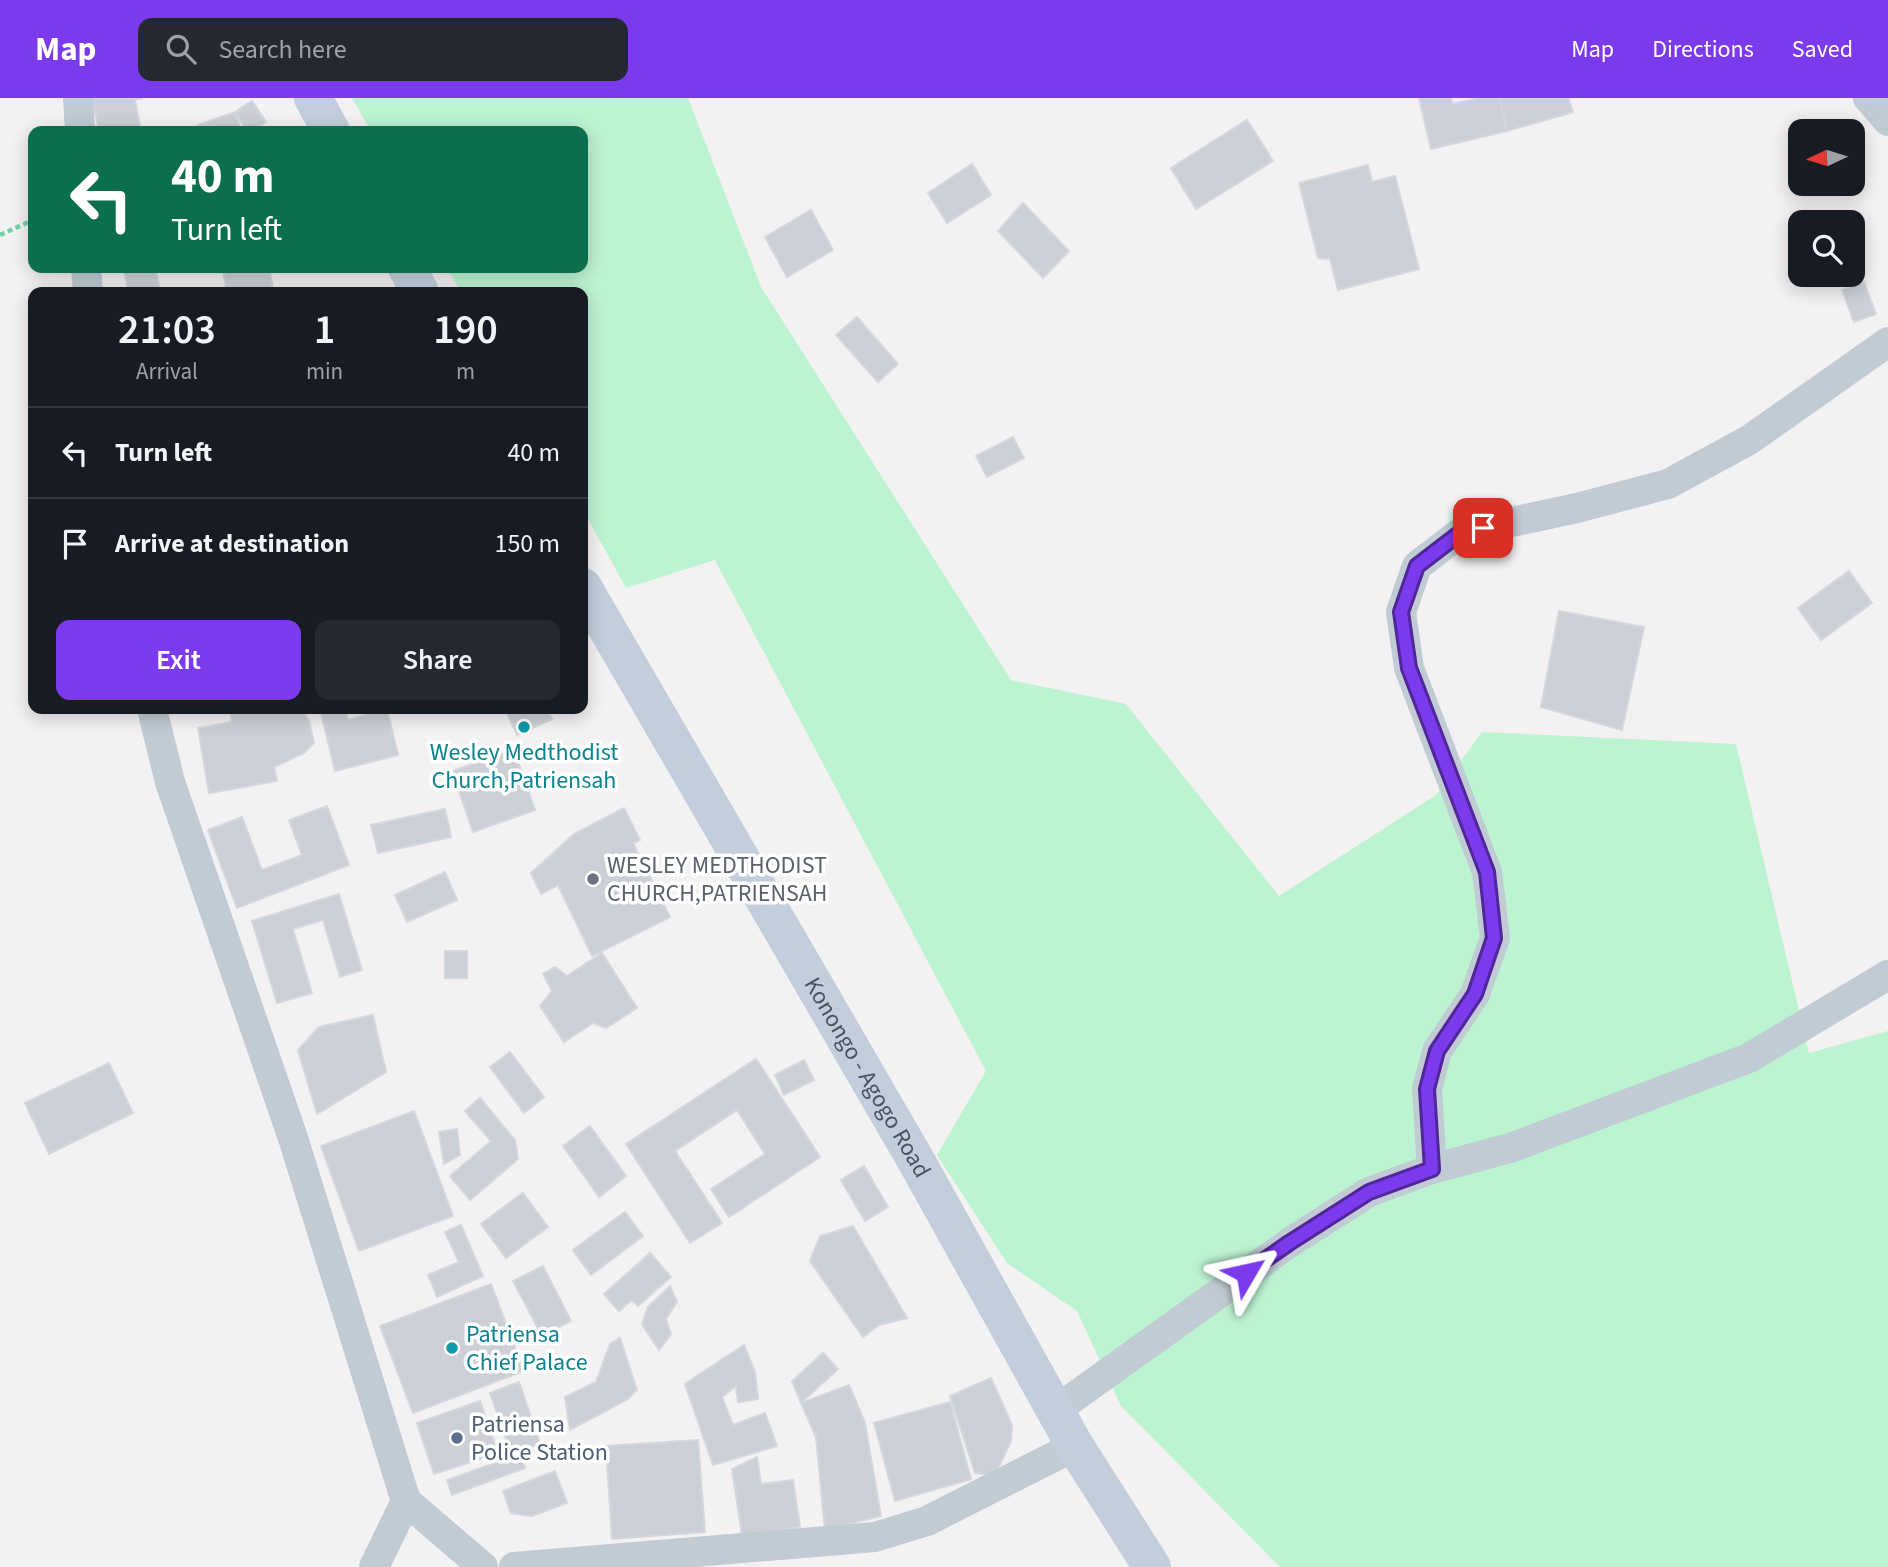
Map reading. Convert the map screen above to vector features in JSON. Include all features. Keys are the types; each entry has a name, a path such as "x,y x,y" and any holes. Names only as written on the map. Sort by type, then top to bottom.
{"main road":[{"path":"313,98 328,126"},
{"name":"Konongo - Agogo Road","path":"588,596 914,1157 1075,1446 1152,1567"}],"street":[{"path":"78,98 80,126"},
{"path":"1868,98 1888,121"},
{"path":"1432,1169 1427,1089 1433,1064 1437,1051 1475,994 1494,938 1487,872 1409,668 1401,612 1417,566 1460,533 1577,508 1668,484 1749,440 1888,342"},
{"path":"153,714 170,782 293,1138 406,1501 483,1567"},
{"path":"1056,1410 1289,1243 1369,1192 1432,1169 1510,1148 1749,1058 1888,975"},
{"path":"514,1567 875,1537 927,1521 1075,1446"},
{"path":"374,1567 406,1501"}],"path":[{"path":"0,234 28,222"}],"green space":[{"path":"352,98 688,98 761,287 1011,680 1126,704 1279,896 1436,795 1482,732 1736,744 1809,1053 1888,1031 1888,1567 1280,1567 1121,1406 1077,1311 1007,1263 937,1155 986,1071 715,560 626,588 588,519 588,287 458,287 450,273 588,273 588,126 368,126"}],"building":[{"path":"92,98 143,98 135,100 140,126 98,126"},
{"path":"1419,98 1451,98 1452,104 1480,98 1500,98 1507,131 1431,149"},
{"path":"1500,98 1568,98 1573,112 1507,131"},
{"path":"252,101 266,122 260,126 244,126 235,112"},
{"path":"235,112 239,126 198,126"},
{"path":"1247,120 1273,161 1196,209 1171,168"},
{"path":"972,164 991,195 947,223 928,193"},
{"path":"1368,165 1372,182 1395,176 1419,269 1338,290 1330,259 1318,258 1299,183"},
{"path":"1023,203 1069,251 1043,278 998,231"},
{"path":"811,210 833,250 787,277 765,237"},
{"path":"125,273 157,273 159,287 127,287"},
{"path":"223,273 270,273 273,287 226,287"},
{"path":"1865,285 1876,314 1854,322 1842,290 1865,287"},
{"path":"857,317 898,364 878,382 836,335"},
{"path":"1013,437 1024,458 987,477 976,456"},
{"path":"1849,571 1872,603 1821,640 1798,608"},
{"path":"1559,611 1644,627 1622,730 1541,707"},
{"path":"231,714 304,714 309,721 314,743 304,753 274,767 277,781 209,793 198,728 232,722"},
{"path":"321,714 346,714 348,720 369,714 388,714 398,755 335,771"},
{"name":"Wesley Medthodist Church,Patriensah","path":"507,714 550,714 552,719 517,735"},
{"path":"514,750 535,810 473,832 452,771"},
{"path":"327,806 349,865 237,908 208,830 242,817 262,870 302,855 289,820"},
{"name":"WESLEY MEDTHODIST CHURCH,PATRIENSAH","path":"624,808 640,840 633,843 670,917 592,956 558,885 541,894 531,873 574,834"},
{"path":"445,809 451,837 378,853 371,825"},
{"path":"445,872 457,900 407,922 395,895"},
{"path":"339,894 362,970 340,977 323,920 293,929 312,993 277,1003 252,921"},
{"path":"445,951 467,951 467,978 445,978"},
{"path":"602,953 637,1008 606,1028 593,1023 564,1042 540,1006 552,991 543,974 555,967 567,976"},
{"path":"373,1015 386,1072 317,1114 298,1050 319,1027"},
{"path":"510,1052 544,1097 524,1113 490,1067"},
{"path":"756,1059 820,1157 729,1217 711,1189 765,1154 737,1110 675,1151 722,1223 690,1243 626,1144"},
{"path":"804,1060 814,1080 784,1095 775,1075"},
{"path":"109,1063 133,1113 49,1154 25,1103"},
{"path":"480,1098 515,1140 518,1159 470,1200 450,1176 491,1141 465,1111"},
{"path":"414,1111 453,1216 359,1251 321,1146"},
{"path":"590,1126 626,1176 599,1197 563,1146"},
{"path":"457,1129 460,1155 444,1164 439,1132"},
{"path":"864,1166 888,1207 865,1221 841,1180"},
{"path":"523,1193 548,1227 506,1258 481,1224"},
{"path":"625,1212 643,1236 591,1275 573,1250"},
{"path":"461,1225 483,1276 437,1297 428,1275 459,1262 445,1232"},
{"path":"853,1226 907,1318 879,1325 863,1337 810,1261 820,1236"},
{"path":"650,1253 671,1277 638,1306 632,1300 619,1311 604,1294"},
{"path":"543,1266 571,1321 542,1336 513,1281"},
{"name":"Patriensa Chief Palace","path":"491,1284 524,1371 413,1413 380,1326"},
{"path":"670,1286 677,1302 666,1319 671,1334 659,1350 642,1324 648,1307"},
{"path":"620,1338 637,1390 628,1399 570,1430 565,1397 596,1382 610,1344"},
{"path":"744,1345 755,1372 758,1399 738,1402 736,1386 722,1397 733,1425 765,1413 777,1446 713,1465 685,1384"},
{"path":"823,1353 838,1369 801,1403 792,1381"},
{"path":"991,1378 1012,1425 1011,1441 995,1475 975,1473 950,1396"},
{"path":"519,1382 541,1446 509,1447 490,1393"},
{"path":"849,1385 865,1423 881,1516 825,1530 816,1437 801,1403"},
{"name":"Patriensa Police Station","path":"480,1401 498,1453 434,1474 417,1423"},
{"path":"950,1402 971,1479 895,1501 874,1423"},
{"path":"698,1440 705,1532 612,1539 606,1446"},
{"path":"520,1454 525,1468 452,1495 447,1480"},
{"path":"757,1457 761,1484 793,1480 800,1527 742,1535 732,1469"},
{"path":"555,1471 567,1503 532,1516 511,1513 503,1491"}],"place":[{"name":"Wesley Medthodist Church,Patriensah","path":"524,727"},
{"name":"WESLEY MEDTHODIST CHURCH,PATRIENSAH","path":"593,879"},
{"name":"Patriensa Chief Palace","path":"452,1348"},
{"name":"Patriensa Police Station","path":"457,1438"}],"route":[{"path":"1246,1273 1369,1192 1432,1169 1427,1089 1437,1051 1475,994 1494,938 1487,872 1409,668 1401,612 1417,566 1460,533 1483,528"}]}
